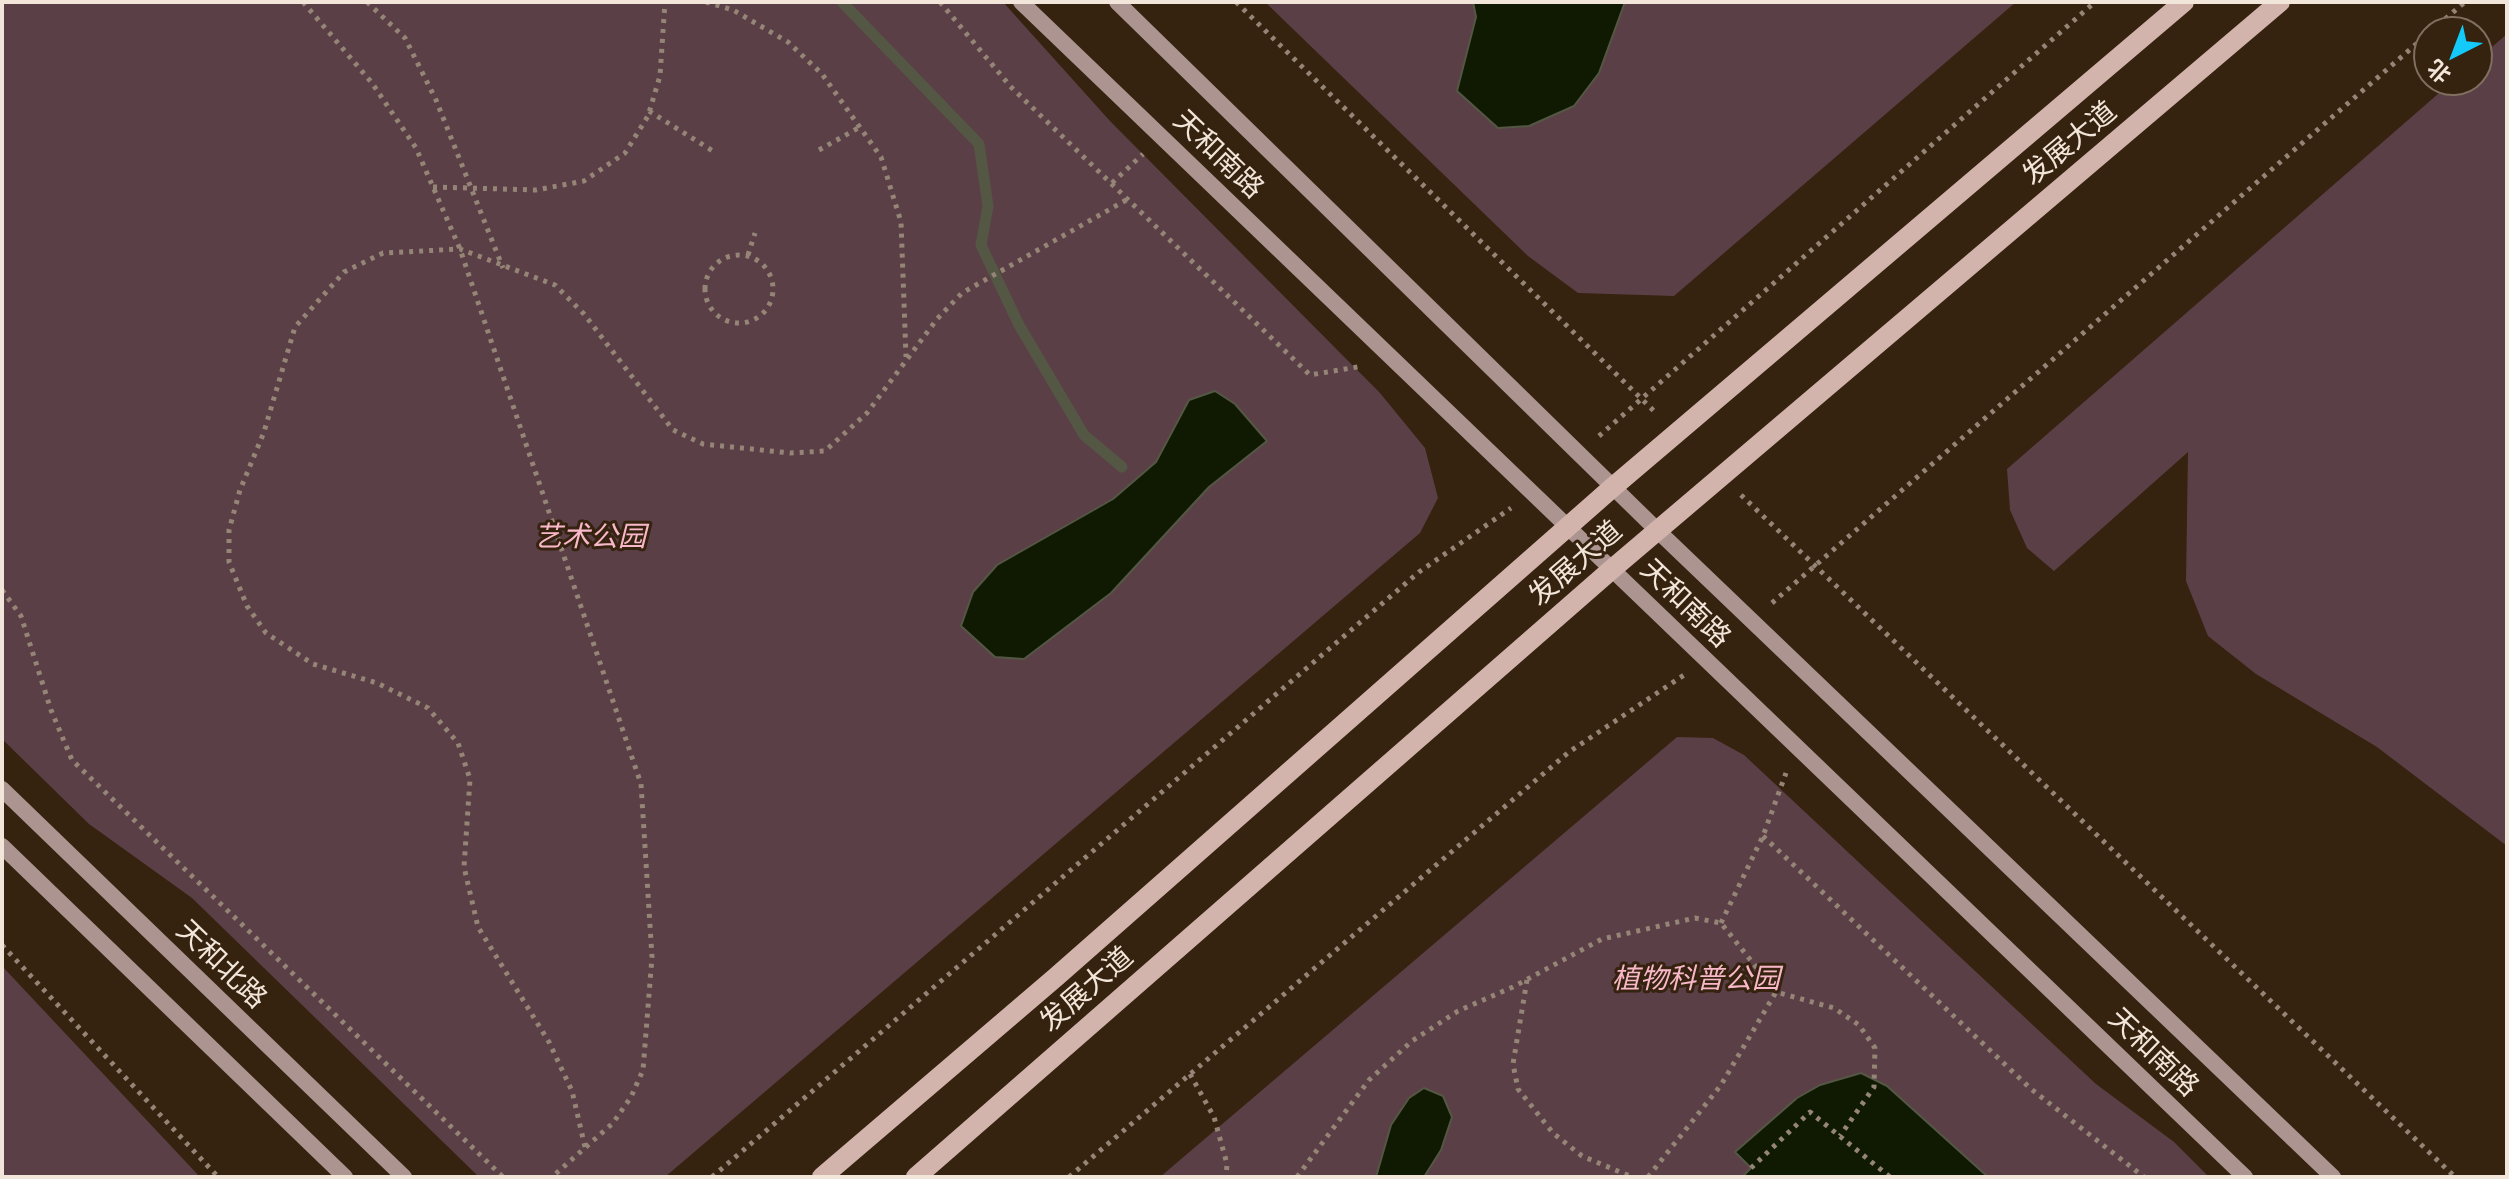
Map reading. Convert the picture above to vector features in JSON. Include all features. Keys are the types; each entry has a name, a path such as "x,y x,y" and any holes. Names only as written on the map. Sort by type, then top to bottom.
{"main road":[{"name":"发展大道","path":"822,1177 1068,966 1613,487 2184,2"},
{"name":"发展大道","path":"916,1177 1611,570 2280,2"}],"street":[{"name":"天和南路","path":"1021,2 2245,1177"},
{"name":"天和南路","path":"1117,2 1658,531 2333,1177"},
{"name":"天和北路","path":"2,789 404,1177"},
{"path":"2,846 345,1177"}],"path":[{"path":"303,2 372,83 416,148 460,249 641,784 652,957 643,1070 631,1097 613,1123 552,1177"},
{"path":"367,2 405,38 436,100 503,268"},
{"path":"433,187 536,190 584,181 625,153 649,111 660,76 665,2"},
{"path":"706,2 733,10 788,42 822,74 881,157 901,222 907,357"},
{"path":"940,2 1010,86 1310,375 1395,361"},
{"path":"1236,2 1677,433"},
{"path":"1579,453 2095,2"},
{"path":"2449,16 2465,2"},
{"path":"649,111 716,153"},
{"path":"819,150 860,127"},
{"path":"1112,183 1161,136"},
{"path":"585,1147 572,1091 549,1042 478,927 464,867 470,779 458,743 428,708 377,683 313,664 266,633 247,606 229,562 229,530 240,490 264,432 295,327 344,272 383,253 460,249 503,268 555,285 584,314 673,430 703,444 790,453 825,451 867,413 937,319 973,287 1128,199"},
{"path":"748,255 755,233"},
{"path":"748,255 769,272 773,292 770,303 760,317 749,322 723,320 707,303 705,281 714,264 724,257 748,255"},
{"path":"1722,477 2455,1177"},
{"path":"712,1177 1419,572 1532,494"},
{"path":"2,590 21,616 51,710 72,760 503,1177"},
{"path":"1721,923 1763,836 1796,747"},
{"path":"1763,836 2031,1089 2144,1177"},
{"path":"1297,1177 1369,1080 1412,1041 1458,1011 1602,939 1695,918 1721,923 1776,992 1834,1008 1859,1025 1875,1048 1874,1087 1840,1136"},
{"path":"2,945 218,1177"},
{"path":"1528,978 1513,1064 1518,1089 1553,1133 1582,1156 1632,1177"},
{"path":"1648,1177 1721,1085 1776,992"},
{"path":"1190,1074 1214,1117 1227,1164 1226,1177"},
{"path":"1751,1168 1810,1112 1890,1177"}],"green space":[{"name":"艺术公园","path":"2,2 1003,2 1110,121 1380,393 1425,448 1438,498 1420,533 665,1177 479,1177 192,898 89,824 2,739"},
{"path":"1265,2 2016,2 1674,296 1578,293 1528,256"},
{"path":"2507,34 2507,846 2377,747 2256,674 2208,636 2186,581 2188,452 2054,571 2027,548 2010,510 2007,469 2436,96 2493,96 2493,46"},
{"name":"植物科普公园","path":"1677,737 1713,738 1744,755 2096,1084 2174,1142 2209,1177 1160,1177"},
{"path":"2,966 200,1177 2,1177"}],"shaded area":[{"path":"1473,2 1625,2 1599,73 1574,106 1529,126 1498,128 1457,91 1476,17"},
{"path":"1215,391 1235,404 1267,441 1209,487 1111,593 1024,659 995,657 961,626 973,592 997,565 1113,499 1156,462 1189,400"},
{"path":"1861,1073 1887,1086 1988,1177 1742,1177 1751,1168 1735,1152 1797,1098 1820,1085"},
{"path":"1424,1088 1443,1096 1452,1117 1441,1150 1424,1177 1376,1177 1391,1125 1409,1098"}],"waterway":[{"path":"842,2 979,144 988,206 981,245 1019,325 1084,435 1122,467"}]}
